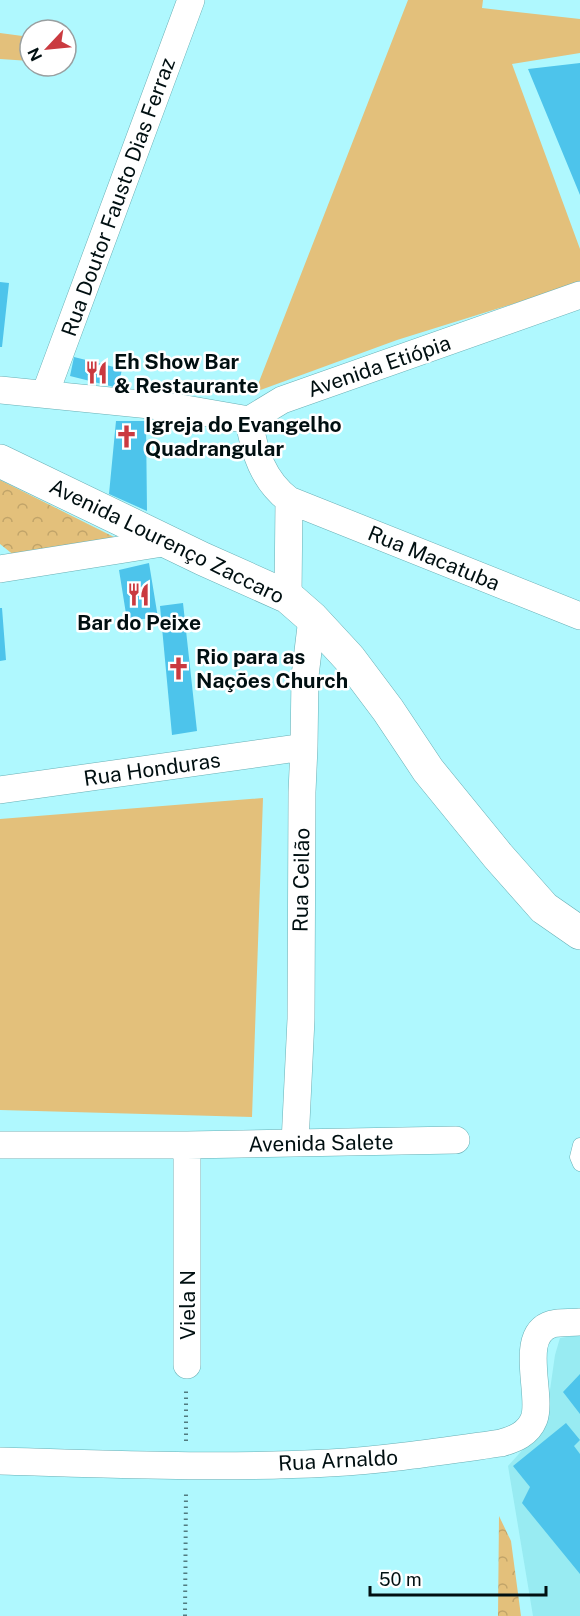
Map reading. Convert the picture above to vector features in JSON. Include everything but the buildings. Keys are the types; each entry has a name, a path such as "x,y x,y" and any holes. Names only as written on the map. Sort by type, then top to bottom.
{"street":[{"name":"Rua Doutor Fausto Dias Ferraz","path":"45,394 191,0"},
{"name":"Avenida Etiópia","path":"249,420 282,400 580,296"},
{"path":"0,390 180,408 249,420 253,448 263,470 277,491 288,500"},
{"name":"Avenida Lourenço Zaccaro","path":"0,461 300,607 349,658 388,710 428,770 498,856 544,908 580,933"},
{"name":"Rua Ceilão","path":"288,500 300,607 304,676 301,1018 295,1143"},
{"name":"Rua Macatuba","path":"288,500 580,616"},
{"path":"0,569 169,542"},
{"name":"Rua Honduras","path":"0,790 304,747"},
{"name":"Avenida Salete","path":"0,1145 187,1145 456,1140"},
{"name":"Viela N","path":"187,1145 187,1365"},
{"name":"Rua Arnaldo","path":"0,1461 186,1465 328,1463 392,1458 501,1443 516,1439 527,1430 534,1418 533,1344 541,1330 551,1324 580,1322"}],"lane":[{"path":"580,1145 578,1158 580,1164"}],"path":[{"name":"Viela N","path":"185,1616 187,1365"}],"shaded area":[{"path":"580,1335 580,1616 533,1616 508,1466 545,1425 555,1355 560,1338"}],"green space":[{"path":"408,0 483,0 482,8 580,19 580,53 512,64 580,249 580,283 397,340 255,392"},
{"path":"0,33 18,35 18,60 0,59"},
{"path":"0,480 118,539 15,556 0,544"},
{"path":"263,798 252,1117 0,1110 0,819"},
{"path":"499,1516 511,1541 521,1616 498,1616"}],"place":[{"name":"Eh Show Bar & Restaurante","path":"96,373"},
{"name":"Igreja do Evangelho Quadrangular","path":"127,436"},
{"name":"Bar do Peixe","path":"139,594"},
{"name":"Rio para as Nações Church","path":"178,668"}]}
